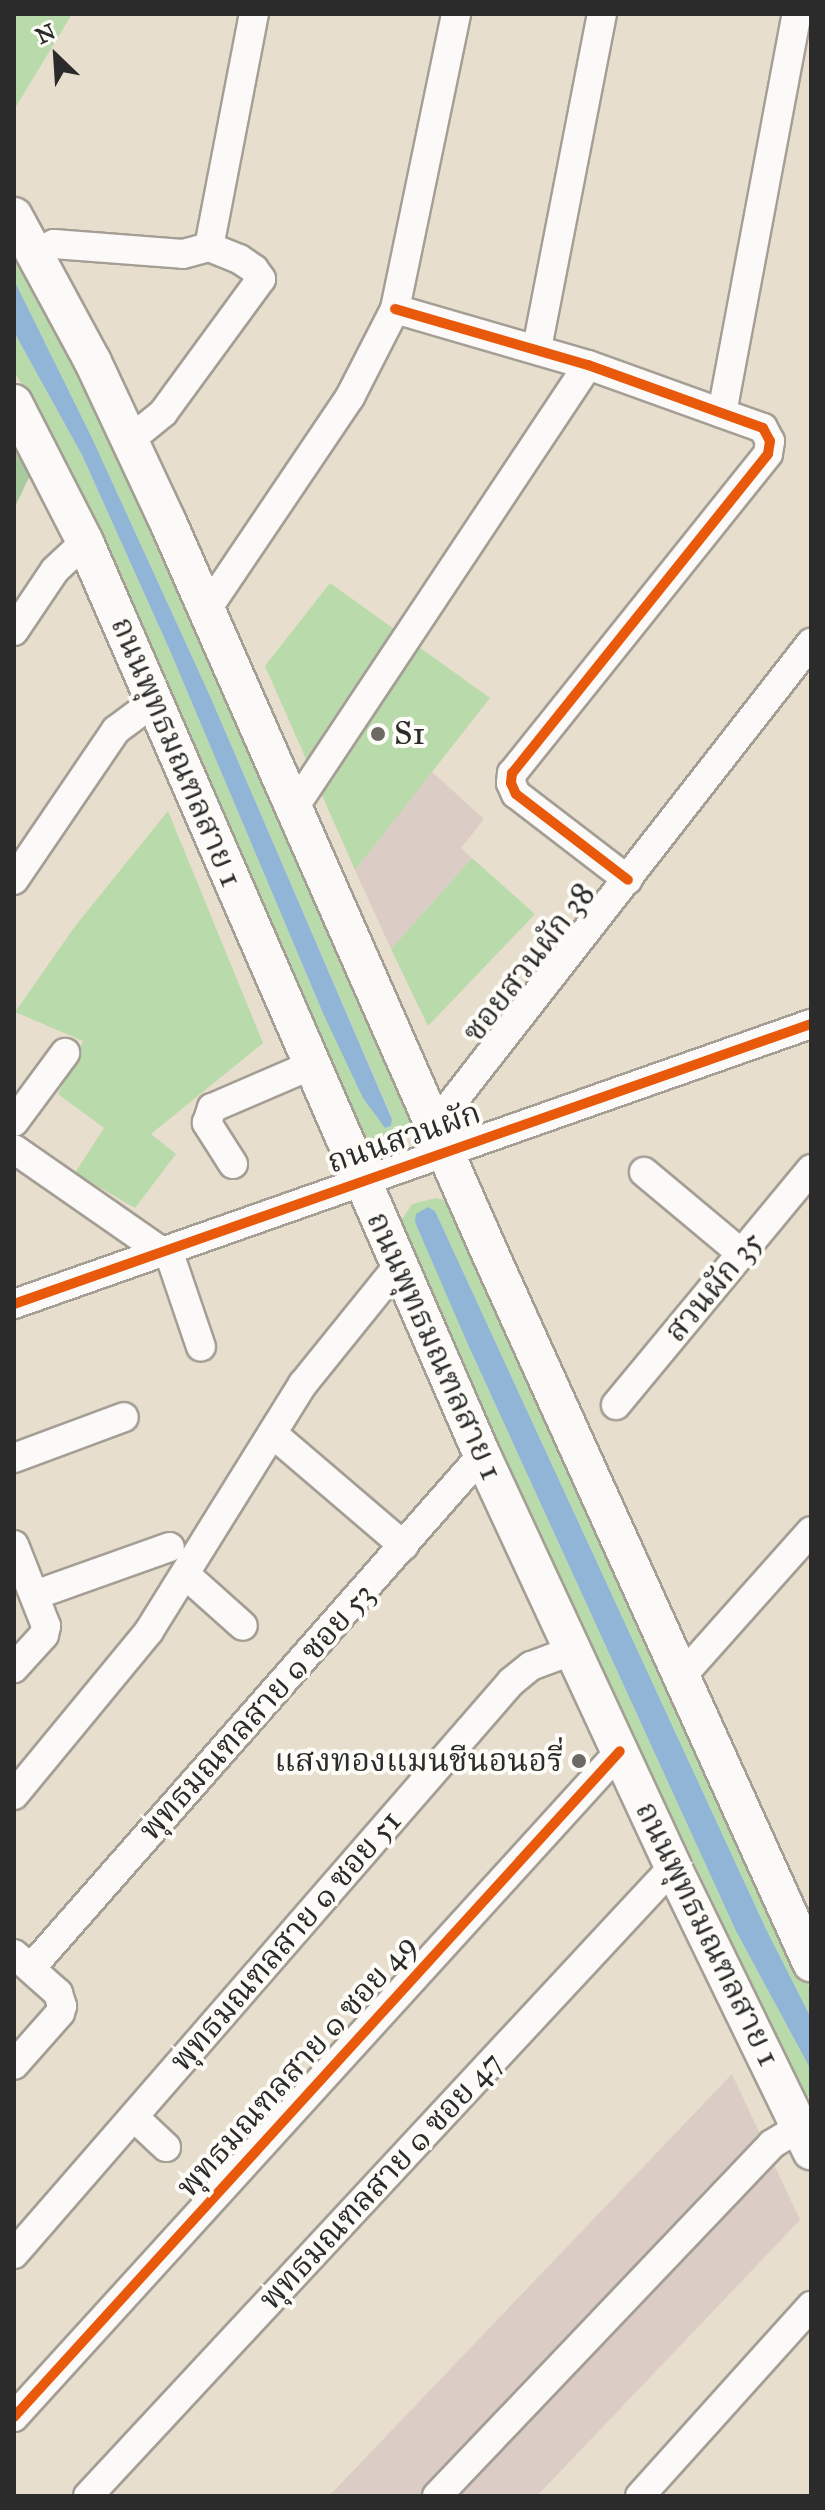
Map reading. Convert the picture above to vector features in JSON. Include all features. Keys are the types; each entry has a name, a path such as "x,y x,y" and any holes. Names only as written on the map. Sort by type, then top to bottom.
{"main road":[{"path":"14,216 92,360 130,440 295,806 436,1146 811,1963"},
{"name":"ถนนพุทธมณฑลสาย 1","path":"14,403 85,542 312,1065 368,1177 399,1265 482,1455 673,1867 807,2128"}],"street":[{"path":"209,247 254,14"},
{"path":"207,609 350,397 395,309 456,14"},
{"path":"537,348 602,14"},
{"path":"722,413 797,14"},
{"path":"35,254 54,244 183,254 209,247 239,259 254,269 261,279 163,413 130,440"},
{"path":"395,309 588,365 763,428 770,441 768,454 512,773 511,783 516,794 628,880"},
{"path":"295,806 588,365"},
{"path":"14,631 55,570 85,542"},
{"name":"ซอยสวนผัก 38","path":"436,1146 628,880 811,643"},
{"path":"14,880 116,730 155,701"},
{"name":"ถนนสวนผัก","path":"14,1304 368,1177 436,1146 811,1024"},
{"path":"14,1122 65,1053"},
{"path":"233,1164 207,1123 212,1108 312,1065"},
{"path":"14,1149 165,1251 201,1347"},
{"name":"สวนผัก 35","path":"616,1405 811,1169"},
{"path":"644,1172 741,1253"},
{"path":"14,1795 149,1631 303,1384 399,1265"},
{"path":"14,1458 124,1417"},
{"path":"273,1434 404,1546"},
{"name":"พุทธมณฑลสาย ๑ ซอย 53","path":"22,1961 404,1546 482,1455"},
{"path":"681,1677 811,1531"},
{"path":"14,1545 46,1626 44,1635 14,1668"},
{"path":"35,1595 170,1547"},
{"path":"186,1575 243,1626"},
{"name":"พุทธมณฑลสาย ๑ ซอย 51","path":"14,2254 511,1682 531,1666 574,1650"},
{"name":"พุทธมณฑลสาย ๑ ซอย 49","path":"14,2417 620,1751"},
{"name":"พุทธมณฑลสาย ๑ ซอย 47","path":"88,2496 673,1867"},
{"path":"14,2065 62,2006 58,1993 22,1961"},
{"path":"134,2117 166,2147"},
{"path":"437,2496 772,2144 807,2128"},
{"path":"640,2496 811,2306"}],"shaded area":[{"path":"430,770 484,819 461,848 472,858 391,949 355,870"},
{"path":"732,2074 800,2220 537,2496 329,2496"}],"green space":[{"path":"14,14 72,14 14,110"},
{"path":"14,244 46,302 209,650 411,1116 406,1138 390,1146 373,1151 363,1146 38,414 14,371 14,332 82,455 171,653 322,1011 385,1128 391,1126 392,1118 210,696 92,438 14,280"},
{"path":"14,442 31,473 14,509"},
{"name":"S1","path":"330,583 490,698 355,870 265,666"},
{"path":"168,811 263,1043 151,1134 176,1154 135,1208 75,1173 104,1128 58,1094 83,1041 15,1012 76,925"},
{"path":"472,858 535,914 428,1026 391,949"},
{"path":"436,1198 452,1202 811,1991 811,2018 765,1927 435,1211 428,1207 470,1349 736,1931 811,2070 811,2094 806,2098 397,1237 399,1224 412,1204"}],"water":[{"path":"14,280 92,438 210,696 392,1119 391,1126 385,1128 363,1098 322,1011 171,653 82,455 14,332"},
{"path":"428,1207 435,1211 765,1927 811,2018 811,2070 736,1931 470,1349 415,1222 416,1214"}],"cycle path":[{"path":"395,309 588,365 763,428 770,441 768,454 512,773 511,783 516,794 628,880"},
{"path":"14,1304 811,1024"},
{"path":"14,2417 620,1751"}],"place":[{"name":"S1","path":"378,734"},
{"name":"แสงทองแมนชีนอนอรี่","path":"579,1761"}]}
